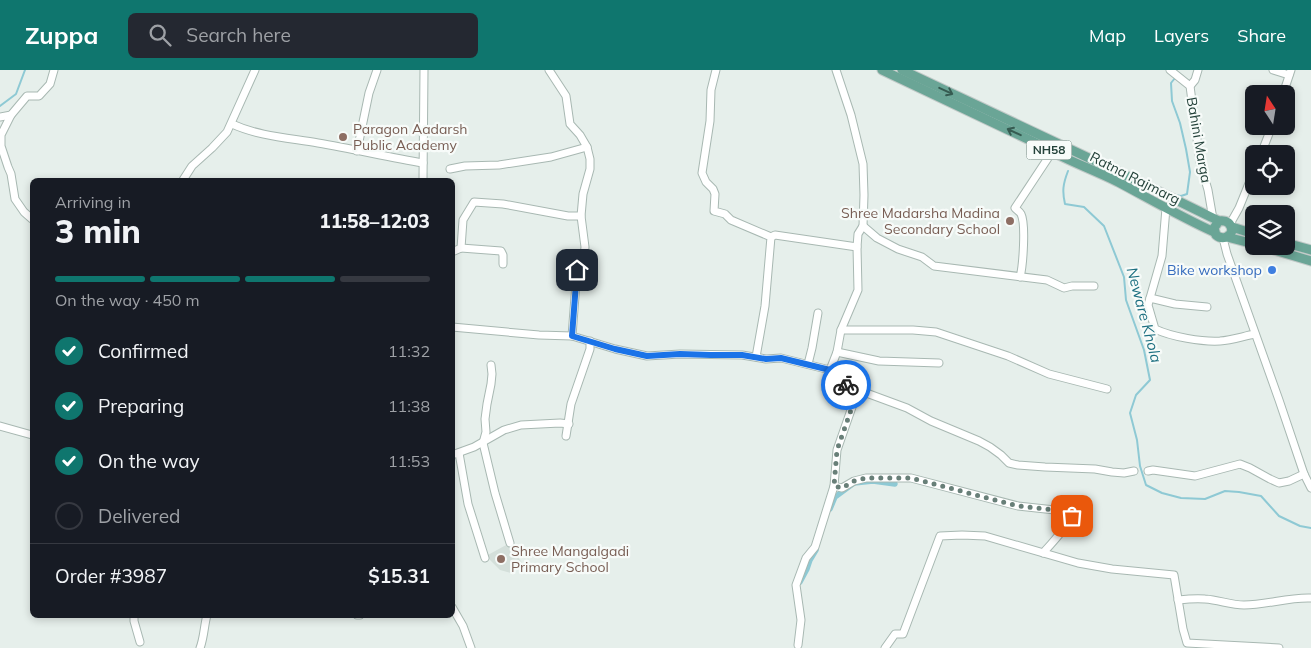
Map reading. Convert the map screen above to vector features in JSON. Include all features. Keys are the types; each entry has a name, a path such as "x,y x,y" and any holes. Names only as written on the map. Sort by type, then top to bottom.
{"main road":[{"name":"Ratna Rajmarg","path":"882,70 1118,182 1214,232 1216,235 1245,242"},
{"name":"Ratna Rajmarg","path":"902,70 1128,176 1216,220 1223,220 1231,226 1245,231"},
{"path":"1214,232 1216,220"},
{"path":"1225,238 1230,235 1231,226"},
{"path":"1295,246 1311,250"},
{"path":"1291,255 1311,261"}],"street":[{"path":"30,217 15,199 11,174 1,146 1,135 11,116 26,96 39,96 46,90 54,70"},
{"path":"184,178 192,166 227,132 255,70"},
{"path":"358,151 369,93 377,70"},
{"path":"423,178 424,70"},
{"path":"549,70 566,96 570,124 580,135 590,159 590,169 583,194 581,216 585,247 582,264 577,270 572,336"},
{"path":"716,70 711,90 710,121 702,173 715,194 714,211 725,214 731,220 771,236 857,247"},
{"path":"836,70 851,115 863,164 864,195 863,226 858,234 857,247 858,290 842,330 828,381 842,384 907,408 931,421 979,441 1001,455 1008,463 1045,467 1095,468 1112,472 1134,471"},
{"path":"1190,86 1195,80 1198,70"},
{"path":"1273,70 1290,72 1286,85"},
{"name":"Bahini Marga","path":"1172,72 1190,86 1200,162 1216,220"},
{"path":"0,117 11,116"},
{"path":"232,124 245,130 424,163"},
{"path":"450,169 465,166 499,166 551,157 587,148"},
{"path":"1020,276 1024,225 1021,214 1016,208 1052,152"},
{"path":"1231,226 1245,193"},
{"path":"461,248 463,220 474,202 503,204 568,216 581,216"},
{"path":"1166,208 1162,256 1148,305 1155,329 1165,334 1192,339 1220,341 1255,334"},
{"path":"863,226 877,238 898,250 922,257 934,266 1047,280 1064,288 1094,286"},
{"path":"756,357 765,306 771,236"},
{"path":"1225,238 1227,254 1304,474 1311,488"},
{"path":"455,251 461,248 501,251 503,264"},
{"path":"1150,298 1207,308"},
{"path":"808,364 818,313"},
{"path":"455,327 572,336 647,356 680,354 742,355 766,359 781,358 830,370"},
{"path":"842,330 913,330 936,332 1008,356 1049,374 1107,389"},
{"path":"566,436 571,404 590,349 590,341"},
{"path":"837,352 879,361 939,363"},
{"path":"490,365 492,374 487,404 486,432 483,443 510,543"},
{"path":"798,645 801,620 796,586 806,558 815,547 834,486 837,450 858,390"},
{"path":"485,558 468,504 456,454 483,443 504,430 520,425 569,424"},
{"path":"0,426 30,434"},
{"path":"1148,471 1153,470 1195,476 1240,464 1279,483 1289,481 1304,474"},
{"path":"834,486 842,488 854,481 866,478 911,478 1018,506 1072,512 1072,516 1044,553"},
{"path":"885,648 895,634 903,634 940,536 962,535 985,536 1078,563 1112,569 1174,574 1187,643 1279,648"},
{"path":"1178,600 1203,599 1243,605 1311,598"},
{"path":"455,612 463,626 470,648"},
{"path":"134,618 140,642"},
{"path":"200,648 206,618"}],"shaded area":[{"path":"508,544 523,564 511,573 500,570 486,556"}],"waterway":[{"path":"0,106 16,94 25,70"},
{"name":"Neware Khola","path":"1175,78 1171,83 1172,101 1180,123 1190,172 1187,194 1175,195"},
{"name":"Neware Khola","path":"1096,157 1124,170"},
{"name":"Neware Khola","path":"1068,171 1064,188 1065,204 1084,207 1104,226 1124,277 1126,300 1144,350 1150,380 1136,395 1130,413 1137,440 1140,466 1146,485 1162,493 1181,498 1205,499 1225,491 1261,496 1279,516 1300,526 1311,528"},
{"path":"830,509 835,497 854,483 873,481 895,484"},
{"path":"800,582 816,550"}],"way so far":[{"path":"846,385 858,390 837,450 834,486 842,488 854,481 866,478 911,478 1018,506 1072,512 1072,516"}],"place":[{"name":"Paragon Aadarsh Public Academy","path":"343,137"},
{"name":"Shree Madarsha Madina Secondary School","path":"1010,221"},
{"name":"Bike workshop","path":"1272,270"},
{"name":"Shree Mangalgadi Primary School","path":"501,559"}],"route":[{"path":"577,270 572,336 647,356 680,354 742,355 766,359 781,358 830,370 828,381 846,385"}]}
